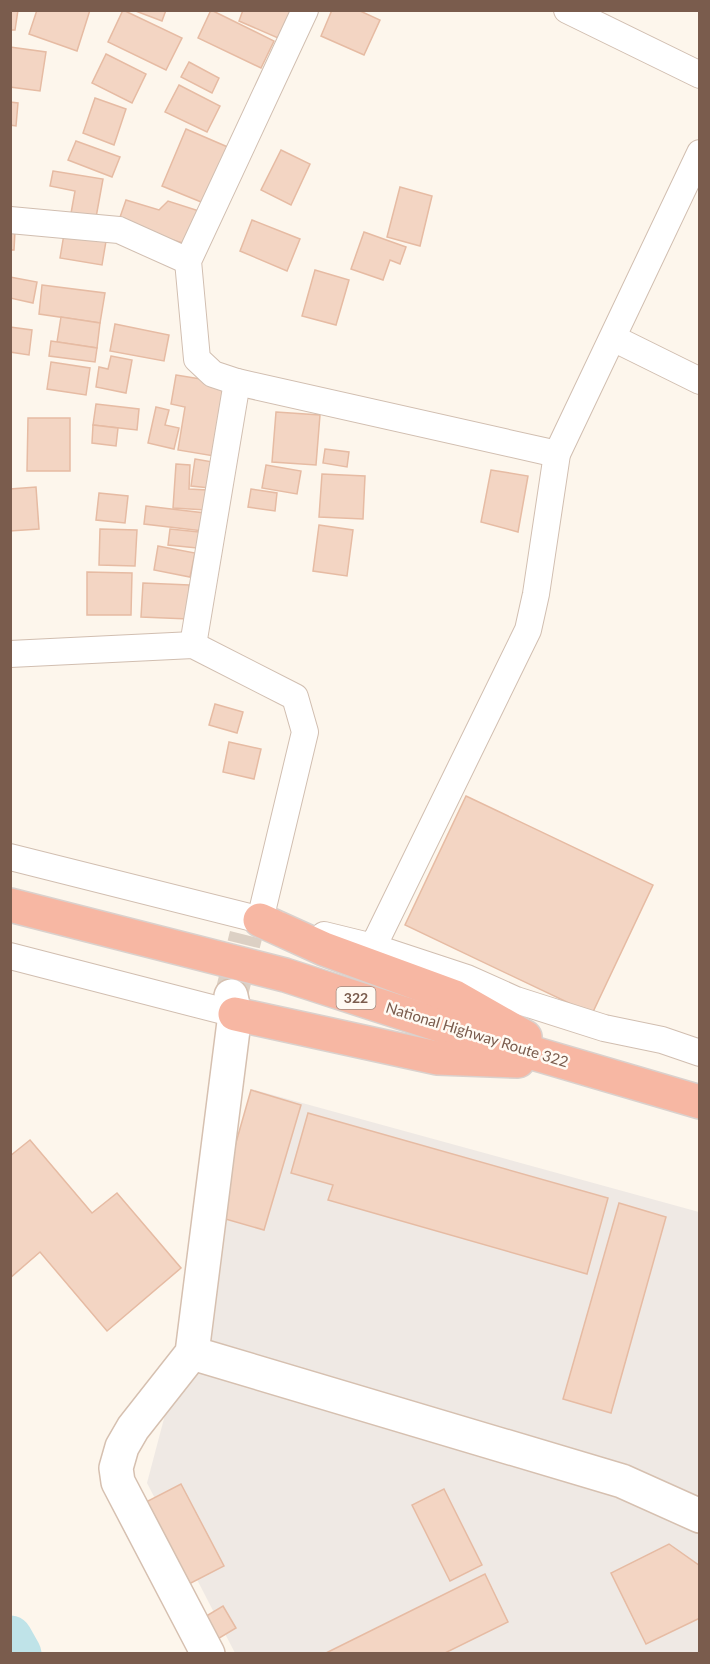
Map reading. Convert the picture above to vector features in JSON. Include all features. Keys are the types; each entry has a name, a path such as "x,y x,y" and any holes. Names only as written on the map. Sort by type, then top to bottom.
{"highway":[{"name":"National Highway Route 322","path":"10,905 285,975 460,1032 699,1102"},
{"path":"253,928 324,949 455,997 571,1063"},
{"path":"233,1005 437,1058 571,1063"}],"street":[{"path":"305,10 188,261 197,359 213,374 237,382 557,454"},
{"path":"567,10 699,75"},
{"path":"373,947 528,630 536,594 557,454 699,153"},
{"path":"10,220 119,230 188,261"},
{"path":"613,338 699,381"},
{"path":"193,645 237,382"},
{"path":"10,654 193,645 295,697 305,732 253,928"},
{"path":"10,856 253,928 373,947 466,978 527,1004 604,1028 662,1040 699,1053"},
{"path":"10,956 233,1005 192,1353 134,1428 122,1447 116,1468 118,1482 205,1652"},
{"path":"192,1353 622,1481 699,1516"}],"shaded area":[{"path":"251,1089 699,1212 699,1653 235,1653 147,1483"}],"building":[{"path":"10,10 18,10 15,30 10,30"},
{"path":"37,10 90,10 77,51 29,34"},
{"path":"123,10 182,38 166,70 108,42"},
{"path":"133,10 166,10 162,21"},
{"path":"211,10 274,41 261,68 198,38"},
{"path":"243,10 299,10 285,41 239,21"},
{"path":"332,10 358,10 380,20 364,55 321,36"},
{"path":"10,47 46,52 40,91 10,87"},
{"path":"106,54 146,74 132,103 92,83"},
{"path":"189,62 219,78 212,93 181,77"},
{"path":"179,85 220,106 207,132 165,112"},
{"path":"95,98 126,109 114,145 83,133"},
{"path":"10,102 18,103 16,126 10,125"},
{"path":"186,129 230,148 206,204 162,186"},
{"path":"76,141 120,157 112,177 68,160"},
{"path":"281,150 310,164 291,205 261,190"},
{"path":"53,171 103,179 95,223 70,219 75,191 50,186"},
{"path":"400,187 432,196 420,246 387,237"},
{"path":"126,200 159,210 168,201 199,211 189,245 118,223"},
{"path":"252,220 300,239 287,271 240,251"},
{"path":"10,231 15,231 14,250 10,250"},
{"path":"364,232 406,247 400,264 390,260 383,280 351,269"},
{"path":"64,234 106,241 102,265 60,258"},
{"path":"315,270 349,280 336,325 302,316"},
{"path":"10,277 37,282 33,303 10,298"},
{"path":"42,285 105,293 100,323 39,314"},
{"path":"61,317 100,323 97,348 57,342"},
{"path":"115,324 169,335 164,361 110,351"},
{"path":"10,327 32,330 29,355 10,352"},
{"path":"51,341 97,348 95,362 49,356"},
{"path":"111,356 132,360 126,393 96,387 99,367 108,369"},
{"path":"51,362 90,368 86,395 47,389"},
{"path":"176,375 232,384 220,457 178,450 185,407 171,404"},
{"path":"96,404 139,409 137,430 93,425"},
{"path":"156,407 169,410 165,425 179,428 174,449 148,443"},
{"path":"276,412 320,415 316,465 272,462"},
{"path":"28,418 70,418 70,471 27,471"},
{"path":"93,425 118,428 116,446 92,443"},
{"path":"325,449 349,452 347,467 323,463"},
{"path":"195,459 213,462 210,488 191,486"},
{"path":"176,464 190,465 189,489 207,490 206,510 173,508"},
{"path":"266,465 301,471 297,494 262,488"},
{"path":"491,470 528,476 518,532 481,522"},
{"path":"322,474 365,476 363,519 319,517"},
{"path":"36,487 39,529 10,531 10,489"},
{"path":"251,489 277,493 275,511 248,507"},
{"path":"99,493 128,496 125,523 96,520"},
{"path":"146,506 205,513 203,531 144,524"},
{"path":"319,525 353,530 347,576 313,571"},
{"path":"100,529 137,530 135,566 99,565"},
{"path":"170,529 199,532 197,548 168,545"},
{"path":"158,546 195,553 190,577 154,570"},
{"path":"87,572 132,573 131,615 87,615"},
{"path":"143,583 189,585 188,619 141,617"},
{"path":"215,704 243,712 237,733 209,725"},
{"path":"229,742 261,749 254,779 223,772"},
{"path":"466,796 653,885 592,1014 405,925"},
{"path":"251,1090 301,1105 264,1230 215,1216"},
{"path":"308,1113 608,1198 587,1274 328,1200 333,1185 291,1173"},
{"path":"30,1140 92,1213 117,1193 181,1268 107,1331 40,1252 10,1278 10,1156"},
{"path":"619,1203 666,1217 611,1413 563,1399"},
{"path":"181,1484 224,1566 189,1584 146,1502"},
{"path":"444,1489 482,1565 450,1581 412,1505"},
{"path":"669,1544 700,1566 700,1618 646,1644 611,1573"},
{"path":"485,1574 508,1622 443,1654 324,1654"},
{"path":"223,1606 236,1628 216,1640 203,1618"}],"waterway":[{"path":"10,1638 19,1654"}],"tunnel":[{"path":"232,992 246,935"}]}
